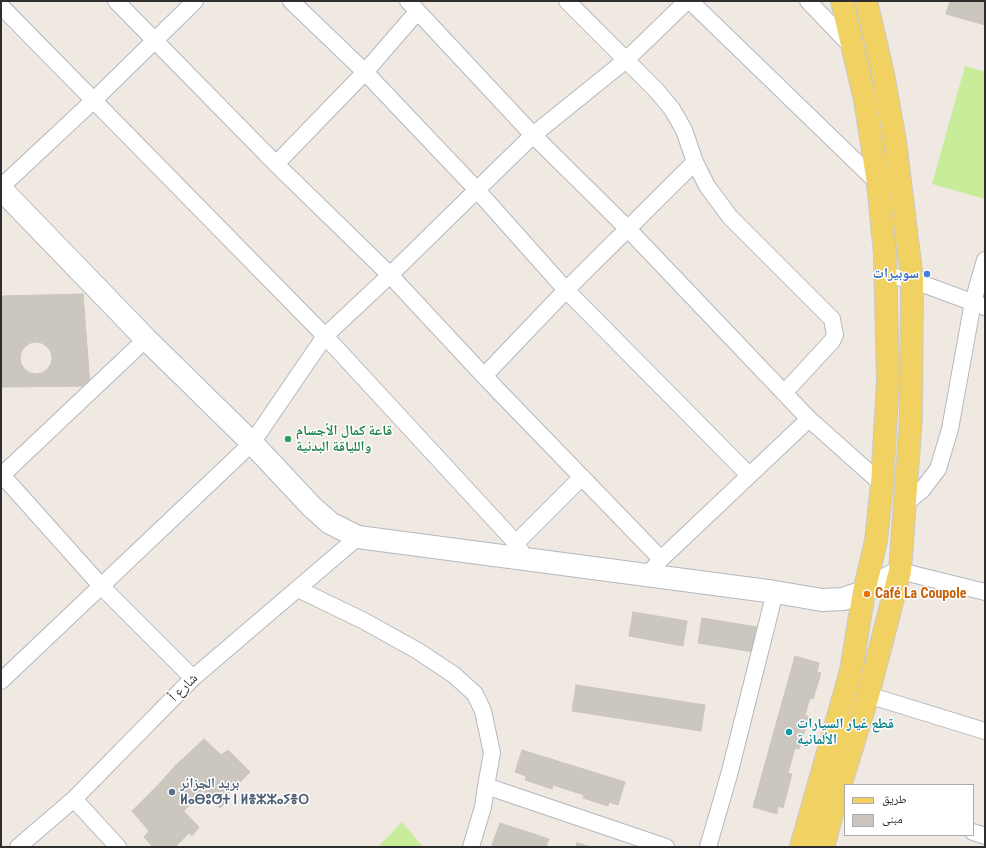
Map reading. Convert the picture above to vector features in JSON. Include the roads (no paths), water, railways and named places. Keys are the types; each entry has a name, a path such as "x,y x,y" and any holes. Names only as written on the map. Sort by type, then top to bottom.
{"main road":[{"path":"801,847 851,671 864,592 876,541 882,484 888,381 886,275 878,183 865,100 842,1"},
{"path":"844,784 900,571 911,416 912,280 895,141 883,74 866,1"},
{"path":"1,188 146,339 252,443 330,523 358,537 522,551 647,576 775,592 822,600 843,599 864,592 900,571"},
{"path":"823,847 844,786"}],"street":[{"path":"116,1 276,164 390,275 484,376 661,559"},
{"path":"1,188 93,101 195,1"},
{"path":"291,1 365,72 477,190 566,290 749,475"},
{"path":"567,1 656,90 672,109 684,130 695,162 707,186 730,217 832,318 835,335 832,341 784,393"},
{"path":"1,681 102,587 252,443 325,336 390,275 533,135 626,60 688,1 878,183"},
{"path":"808,1 854,50"},
{"path":"1,6 325,336 522,551 582,477"},
{"path":"276,164 365,72 412,6 533,135 628,229 809,419 882,484"},
{"path":"484,376 566,290 695,162"},
{"path":"906,503 922,490 938,469 950,429 979,304 985,260"},
{"path":"886,275 912,280 979,304"},
{"path":"146,339 1,475 102,587 193,678"},
{"path":"647,576 661,559 809,419"},
{"name":"شارع أ","path":"18,847 74,799 193,678 358,537"},
{"path":"900,571 985,592"},
{"path":"298,588 364,621 418,651 454,675 475,694 483,712 492,753 483,807 470,847"},
{"path":"708,847 729,775 775,592"},
{"path":"868,695 985,731"},
{"path":"486,786 666,847"},
{"path":"74,799 118,847"},
{"path":"974,832 985,836"}],"place":[{"name":"سوبيرات","path":"927,274"},
{"name":"قاعة كمال الأجسام واللياقة البدنية","path":"288,439"},
{"name":"Café La Coupole","path":"867,594"},
{"name":"قطع غيار السيارات الألمانية","path":"789,732"},
{"name":"بريد الجزائر ⵍⴰⴱⵓⵚⵜ ⵏ ⵍⴻⵣⵣⴰⵢⴻⵔ","path":"172,792"}]}
